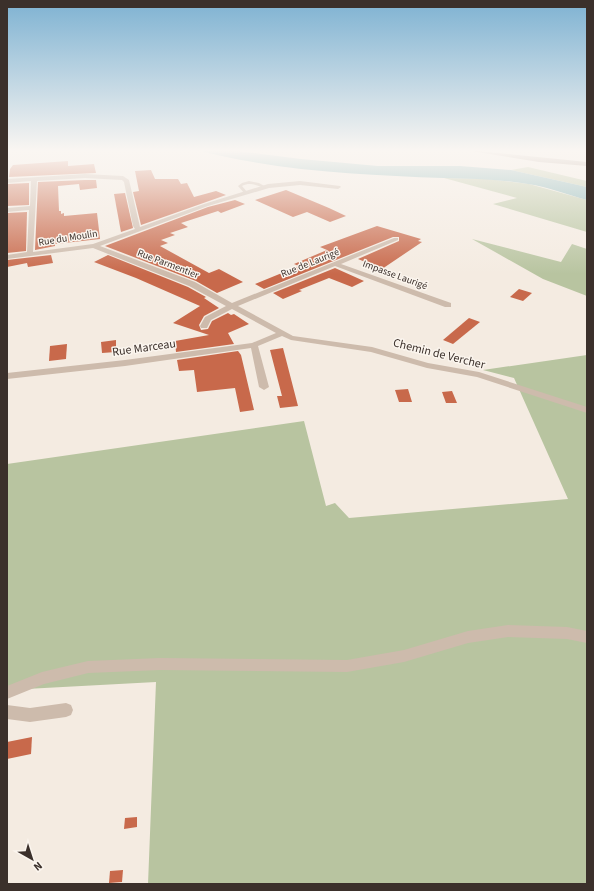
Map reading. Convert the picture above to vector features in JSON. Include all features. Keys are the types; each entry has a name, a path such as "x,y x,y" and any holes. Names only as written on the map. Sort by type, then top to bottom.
{"street":[{"path":"30,254 34,192"},
{"path":"129,192 136,226 139,230"},
{"name":"Rue du Moulin","path":"7,257 94,246 206,205 250,192"},
{"path":"7,210 33,208"},
{"name":"Rue de Laurigé","path":"232,305 396,239"},
{"name":"Rue Parmentier","path":"94,246 192,284 282,333"},
{"name":"Impasse Laurigé","path":"335,264 448,305"},
{"path":"204,326 208,319 232,305"},
{"name":"Rue Marceau","path":"7,376 125,364 254,345 282,333"},
{"name":"Chemin de Vercher","path":"282,333 291,338 372,350 427,365 479,375 587,410"},
{"path":"254,345 264,387"},
{"path":"7,693 42,678 88,667 160,664 347,666 404,656 468,637 508,631 567,634 587,637"},
{"path":"7,712 30,716 66,710"}],"green space":[{"path":"494,192 556,192 587,200 587,232 493,204 517,198"},
{"path":"472,239 561,262 572,244 587,249 587,296 543,279"},
{"path":"587,355 587,884 148,884 156,682 7,690 7,464 304,421 326,506 335,503 349,518 568,499 514,378 483,370"}],"water":[{"path":"559,192 587,192 587,200"}],"building":[{"path":"8,192 29,192 29,205 7,206"},
{"path":"38,192 58,192 59,211 61,211 61,214 64,213 64,216 97,213 100,239 55,244 55,246 35,250"},
{"path":"133,192 191,192 194,197 217,192 226,195 141,225"},
{"path":"281,192 290,192 346,216 330,222 307,212 293,217 255,200"},
{"path":"125,193 133,228 121,232 114,194"},
{"path":"235,200 245,204 221,213 218,211 181,223 188,227 170,233 175,235 161,240 168,243 160,246 209,273 219,269 243,282 217,293 196,281 105,246 208,207"},
{"path":"27,212 26,251 7,253 7,213"},
{"path":"377,226 421,239 418,241 422,242 382,269 358,259 399,241 399,237 393,237 264,289 255,284 299,266 294,264 327,250 320,247"},
{"path":"51,255 53,263 28,267 27,263 7,267 7,260"},
{"path":"108,255 188,287 206,297 204,298 219,308 204,316 199,325 201,330 208,329 212,321 228,313 231,315 234,314 249,324 228,333 234,344 176,352 175,341 209,335 173,323 200,306 136,278 94,262"},
{"path":"335,268 364,281 352,287 329,278 299,290 302,291 283,299 273,293"},
{"path":"519,289 532,293 523,301 510,297"},
{"path":"469,318 480,322 453,344 443,340"},
{"path":"116,340 116,352 102,353 101,342"},
{"path":"67,344 66,359 49,361 50,346"},
{"path":"283,348 298,406 280,408 277,396 282,396 270,350"},
{"path":"238,351 241,355 254,410 240,412 235,388 197,392 194,370 179,371 177,360"},
{"path":"408,389 412,402 399,402 395,390"},
{"path":"452,391 457,403 446,403 442,392"},
{"path":"32,737 31,754 7,759 7,742"},
{"path":"137,817 137,827 124,829 125,818"},
{"path":"123,870 122,882 109,883 110,871"}]}
